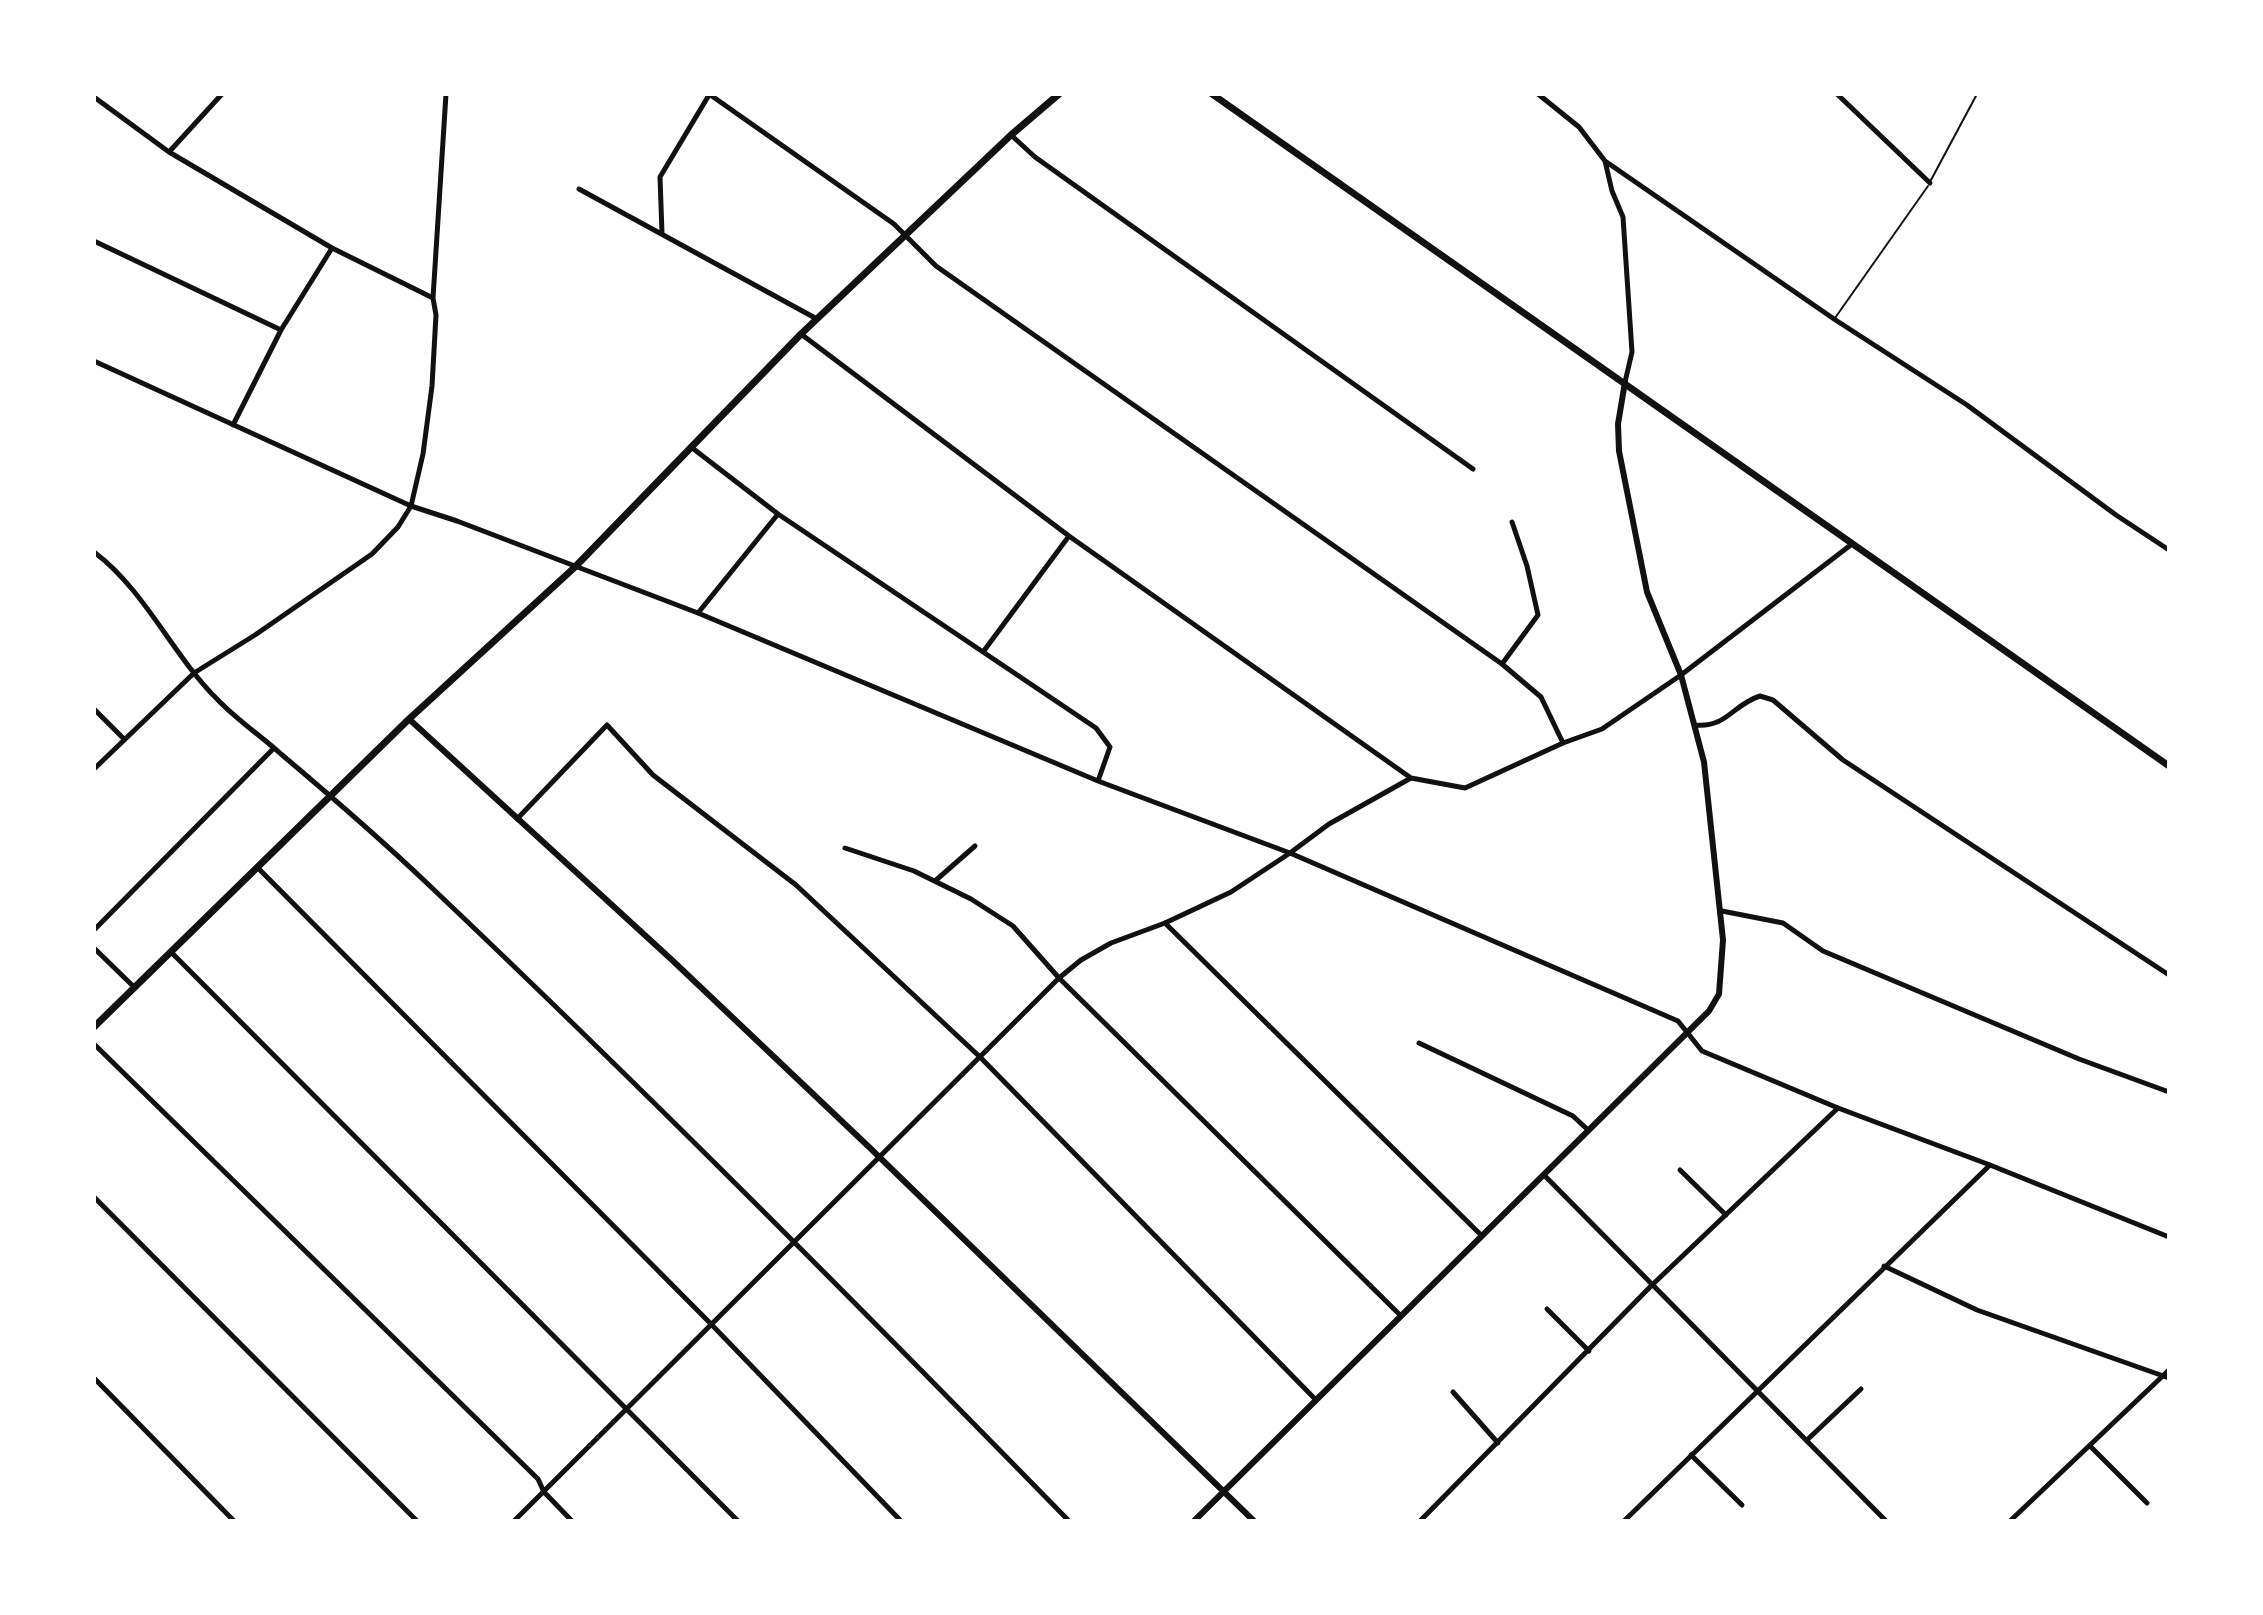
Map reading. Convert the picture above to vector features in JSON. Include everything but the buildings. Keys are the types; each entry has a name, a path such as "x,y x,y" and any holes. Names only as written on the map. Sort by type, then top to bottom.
{"main road":[{"path":"94,1027 409,719 575,567 801,334 1011,135 1059,94"},
{"path":"1212,94 2169,766"}],"street":[{"path":"169,152 222,94"},
{"path":"94,769 194,673 372,554 398,527 411,506 423,454 432,386 436,315 433,298 446,94"},
{"path":"662,233 660,177 709,94 894,224 948,275 1502,664 1541,697 1563,743"},
{"path":"1538,94 1579,127 1605,161 1834,319 1967,405 2116,515 2169,550"},
{"path":"1837,94 1930,183"},
{"path":"94,97 169,152 332,248 433,298"},
{"path":"1011,135 1035,157 1473,469"},
{"path":"1194,1521 1709,1011 1719,994 1722,911 1704,762 1681,675 1647,592 1619,451 1618,424 1632,352 1623,217 1612,191 1605,161"},
{"path":"579,189 817,319"},
{"path":"94,241 281,330"},
{"path":"233,425 281,330 332,248"},
{"path":"801,334 1069,536 1411,778 1465,788 1563,743 1602,729 1681,675 1852,544"},
{"path":"94,361 411,506 698,613 1098,781 1290,853 1678,1021 1702,1051 1838,1108 2169,1237"},
{"path":"691,447 778,514 1096,728 1110,747 1098,781"},
{"path":"698,613 778,514"},
{"path":"1502,664 1538,615 1527,566 1512,522"},
{"path":"983,652 1069,536"},
{"path":"94,552 127,586 219,701 461,915 618,1066 795,1241 1069,1521"},
{"path":"1695,725 1722,722 1733,711 1760,696 1773,700 1843,760 2169,975"},
{"path":"94,709 124,739"},
{"path":"409,719 672,960 1254,1521"},
{"path":"517,819 607,725 653,775 796,885 980,1057 1315,1399"},
{"path":"94,930 274,748"},
{"path":"514,1521 1059,978 1081,960 1111,943 1165,923 1231,892 1329,824 1411,778"},
{"path":"935,881 975,846"},
{"path":"845,848 914,871 971,899 1013,926 1059,978 1400,1315"},
{"path":"257,867 711,1324 901,1521"},
{"path":"1722,911 1783,923 1823,951 2079,1059 2169,1092"},
{"path":"1165,923 1482,1236"},
{"path":"94,948 134,987"},
{"path":"170,952 738,1521"},
{"path":"1419,1043 1573,1116 1588,1130"},
{"path":"94,1044 538,1479 544,1492 572,1521"},
{"path":"1420,1521 1652,1285 1838,1108"},
{"path":"1624,1521 1990,1165"},
{"path":"1680,1170 1726,1215"},
{"path":"1544,1175 1886,1521"},
{"path":"94,1197 417,1521"},
{"path":"1884,1266 1977,1310 2166,1376"},
{"path":"1547,1309 1589,1351"},
{"path":"2010,1521 2169,1370"},
{"path":"94,1378 234,1521"},
{"path":"1807,1440 1861,1389"},
{"path":"1453,1392 1498,1443"},
{"path":"2090,1446 2147,1503"},
{"path":"1691,1455 1742,1505"}],"lane":[{"path":"1834,319 1930,183 1977,94"}]}
